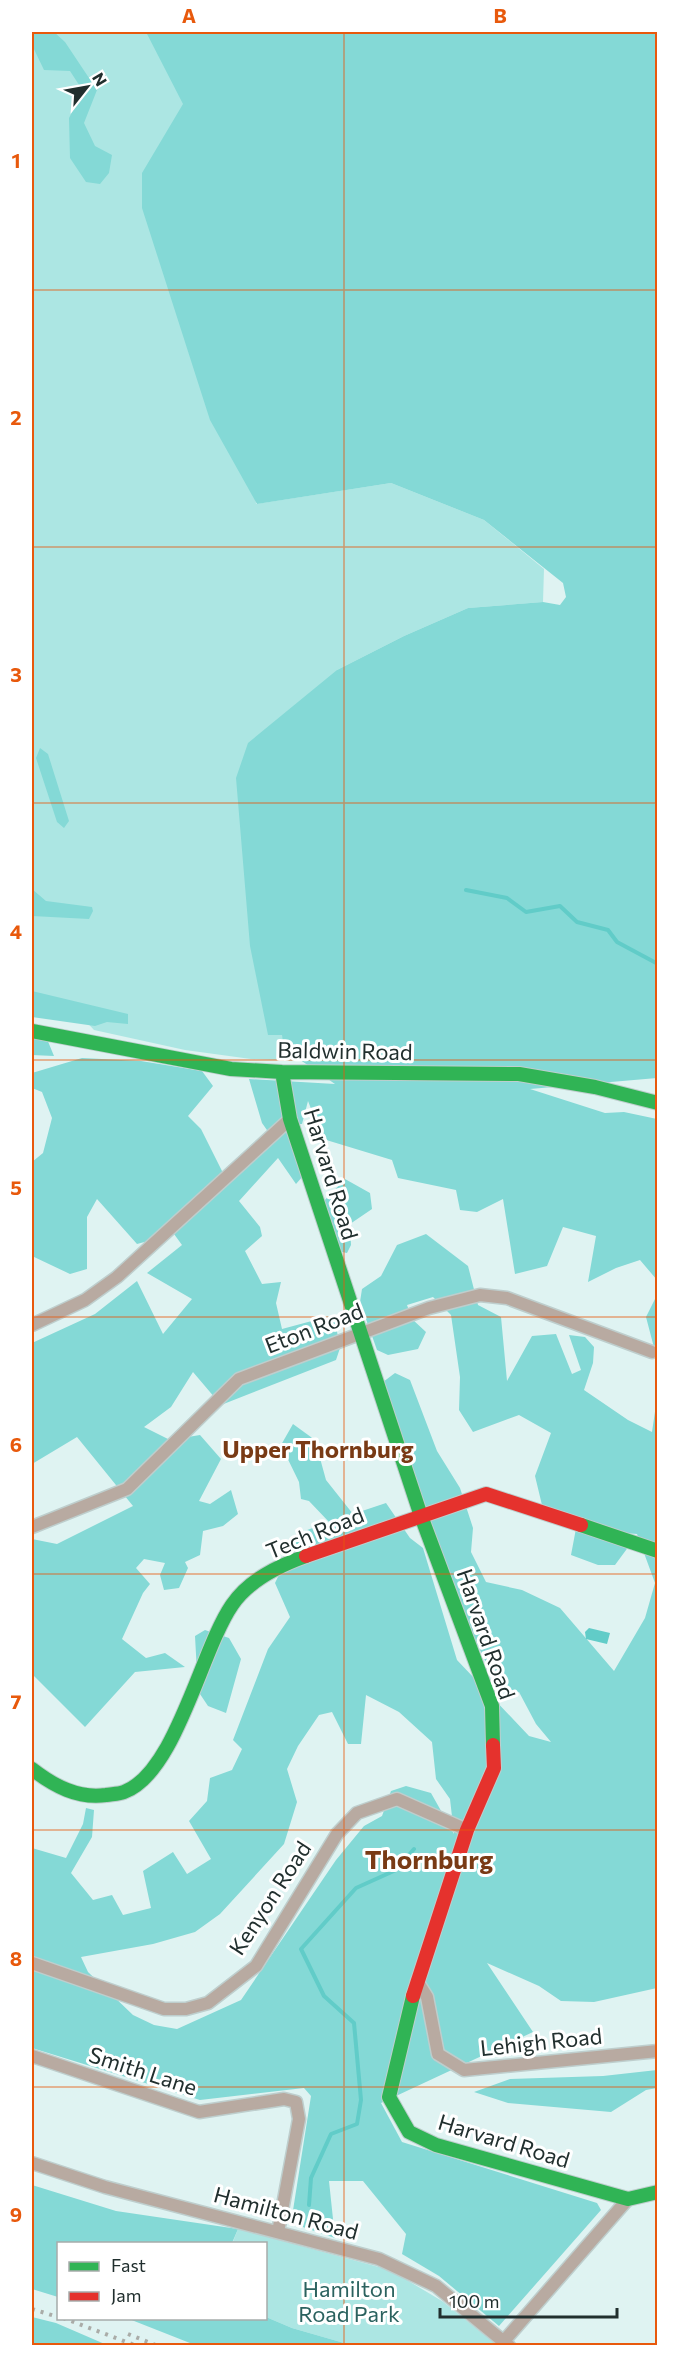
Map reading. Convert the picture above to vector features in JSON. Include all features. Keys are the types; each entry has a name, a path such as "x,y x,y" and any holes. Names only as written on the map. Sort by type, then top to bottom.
{"street":[{"name":"Baldwin Road","path":"32,1031 231,1069 282,1072 519,1074 595,1087 657,1103"},
{"name":"Harvard Road","path":"282,1072 290,1119 421,1516 492,1706 494,1768 467,1830 417,1981 389,2097 408,2132 436,2145 628,2199 657,2192"},
{"path":"32,1325 85,1300 117,1277 290,1119"},
{"name":"Eton Road","path":"32,1527 127,1490 239,1379 429,1308 480,1295 507,1298 652,1352"},
{"name":"Tech Road","path":"32,1769 52,1786 92,1797 125,1792 149,1775 168,1745 231,1606 250,1584 286,1563 486,1494 657,1551"},
{"name":"Kenyon Road","path":"32,1964 164,2009 186,2009 208,2003 256,1966 337,1834 357,1813 397,1799 467,1830"},
{"name":"Lehigh Road","path":"417,1981 427,1997 438,2054 464,2070 657,2051"},
{"name":"Smith Lane","path":"32,2056 199,2112 290,2099 296,2102 299,2119 278,2232"},
{"name":"Hamilton Road","path":"32,2163 105,2187 379,2259 436,2286 506,2343"},
{"path":"506,2343 628,2199"}],"green space":[{"path":"32,32 160,32 230,146 256,504 391,483 484,520 544,569 543,602 468,608 404,636 337,670 282,1035 283,1048 304,1061 251,1059 185,1050 94,1030 80,1015 32,1005"},
{"name":"Hamilton Road Park","path":"238,2229 390,2270 442,2301 497,2345 351,2345 292,2328 267,2317 267,2242 233,2242"}],"shaded area":[{"path":"32,32 54,32 65,42 97,90 84,123 95,146 112,155 109,173 100,184 86,182 70,158 69,118 83,91 70,71 44,70 32,45"},
{"path":"146,32 657,32 657,1078 530,1089 605,1113 624,1112 657,1119 657,1280 640,1260 616,1268 588,1282 596,1236 563,1227 547,1266 515,1274 503,1199 477,1212 460,1210 456,1190 398,1178 392,1160 323,1139 308,1101 302,1124 290,1124 303,1176 296,1184 278,1158 239,1201 260,1227 262,1236 245,1251 262,1284 281,1282 276,1303 282,1329 334,1315 340,1348 336,1360 221,1405 193,1372 171,1407 144,1427 170,1440 200,1435 221,1459 199,1501 210,1504 231,1490 238,1514 223,1526 203,1531 200,1555 185,1562 188,1568 179,1588 164,1590 160,1575 165,1563 144,1559 136,1568 150,1584 143,1593 122,1639 146,1658 165,1653 185,1667 135,1672 85,1727 32,1674 32,1539 57,1544 133,1506 77,1437 32,1464 32,1343 95,1314 137,1281 163,1334 192,1299 147,1273 182,1245 174,1234 137,1244 97,1199 87,1217 87,1269 70,1274 32,1256 32,1162 43,1153 52,1118 42,1092 32,1088 32,1073 82,1058 141,1061 202,1071 213,1086 188,1116 201,1129 228,1183 274,1140 262,1123 249,1079 335,1084 283,1048 282,1035 268,1035 250,946 236,778 248,743 337,670 404,636 468,608 543,602 560,605 566,597 563,583 484,520 391,483 257,504 210,420 142,208 142,173 183,104"},
{"path":"40,748 48,754 69,821 64,828 57,822 36,758"},
{"path":"32,889 46,901 92,907 93,911 89,919 32,916"},
{"path":"32,991 128,1014 128,1024 107,1022 95,1026 32,1017"},
{"path":"32,1036 47,1039 54,1056 32,1055"},
{"path":"345,1179 370,1193 372,1209 350,1224 351,1245 347,1253 337,1251 323,1202"},
{"path":"426,1234 468,1266 478,1305 501,1317 507,1381 532,1336 556,1334 572,1374 581,1370 569,1335 585,1337 594,1347 593,1363 584,1390 628,1420 652,1432 657,1398 657,1988 594,2002 561,2001 539,1986 487,1963 533,2032 381,2103 402,2142 597,2203 601,2210 499,2326 439,2276 402,2254 406,2234 363,2181 329,2181 335,2238 291,2223 311,2096 304,2088 200,2100 32,2048 32,1848 66,1858 83,1824 86,1808 94,1810 92,1837 71,1873 93,1900 112,1895 123,1915 151,1908 143,1871 173,1852 187,1874 211,1859 189,1821 207,1801 210,1778 232,1770 242,1749 233,1740 268,1649 290,1617 275,1583 299,1533 329,1522 309,1501 301,1499 299,1482 281,1445 293,1424 315,1440 326,1480 353,1514 386,1503 410,1538 423,1548 457,1660 529,1736 551,1742 536,1724 519,1692 505,1697 468,1624 437,1544 383,1382 395,1373 410,1380 437,1451 460,1488 473,1528 471,1552 486,1582 522,1590 560,1608 614,1671 645,1618 655,1583 637,1534 625,1533 629,1546 615,1565 598,1565 571,1555 578,1518 542,1505 535,1476 551,1433 519,1415 473,1432 459,1410 460,1377 451,1315 433,1297 407,1305 412,1319 426,1332 418,1349 388,1355 377,1350 360,1302 362,1289 381,1276 397,1245","holes":["366,1695 399,1712 432,1742 436,1779 450,1799 454,1834 431,1793 406,1786 391,1791 382,1816 364,1826 336,1860 241,2000 177,2029 154,2025 133,2015 88,1972 81,1957 153,1944 195,1932 220,1914 284,1844 297,1802 287,1769 298,1746 319,1715 332,1712 348,1744 361,1744"]},
{"path":"657,1295 657,1359 646,1317"},
{"path":"589,1628 610,1633 607,1644 586,1639 585,1632"},
{"path":"205,1630 229,1638 241,1659 226,1713 208,1706 198,1691 195,1636"},
{"path":"657,2070 657,2088 646,2090 611,2112 508,2103 474,2092 510,2079 603,2076"},
{"path":"32,2185 116,2211 238,2229 232,2242 57,2242 57,2297 32,2289"},
{"path":"32,2317 56,2323 107,2345 32,2345"},
{"path":"267,2317 292,2328 351,2345 195,2345 132,2320 267,2320"}],"waterway":[{"path":"466,890 507,898 526,912 560,906 577,922 608,930 617,942 658,964"},
{"path":"309,2205 311,2178 331,2134 357,2124 361,2100 354,2023 324,1996 301,1949 356,1888 396,1870 414,1849"}],"railway":[{"path":"32,2309 57,2317"},
{"path":"68,2320 137,2346"},
{"path":"128,2334 158,2346"}],"traffic: fast":[{"path":"32,1031 231,1069 282,1072 519,1074 595,1087 658,1103"},
{"path":"282,1072 290,1119 421,1516 492,1706 493,1745"},
{"path":"581,1525 658,1551"},
{"path":"32,1769 58,1786 86,1795 122,1793 142,1780 158,1761 173,1736 209,1651 232,1605 247,1588 265,1575 306,1556"},
{"path":"413,1996 389,2097 409,2132 436,2145 628,2199 658,2192"}],"traffic: jam":[{"path":"306,1556 486,1494 581,1525"},
{"path":"413,1996 467,1830 494,1768 493,1745"}],"district":[{"name":"Upper Thornburg","path":"318,1450"},
{"name":"Thornburg","path":"429,1860"}]}
